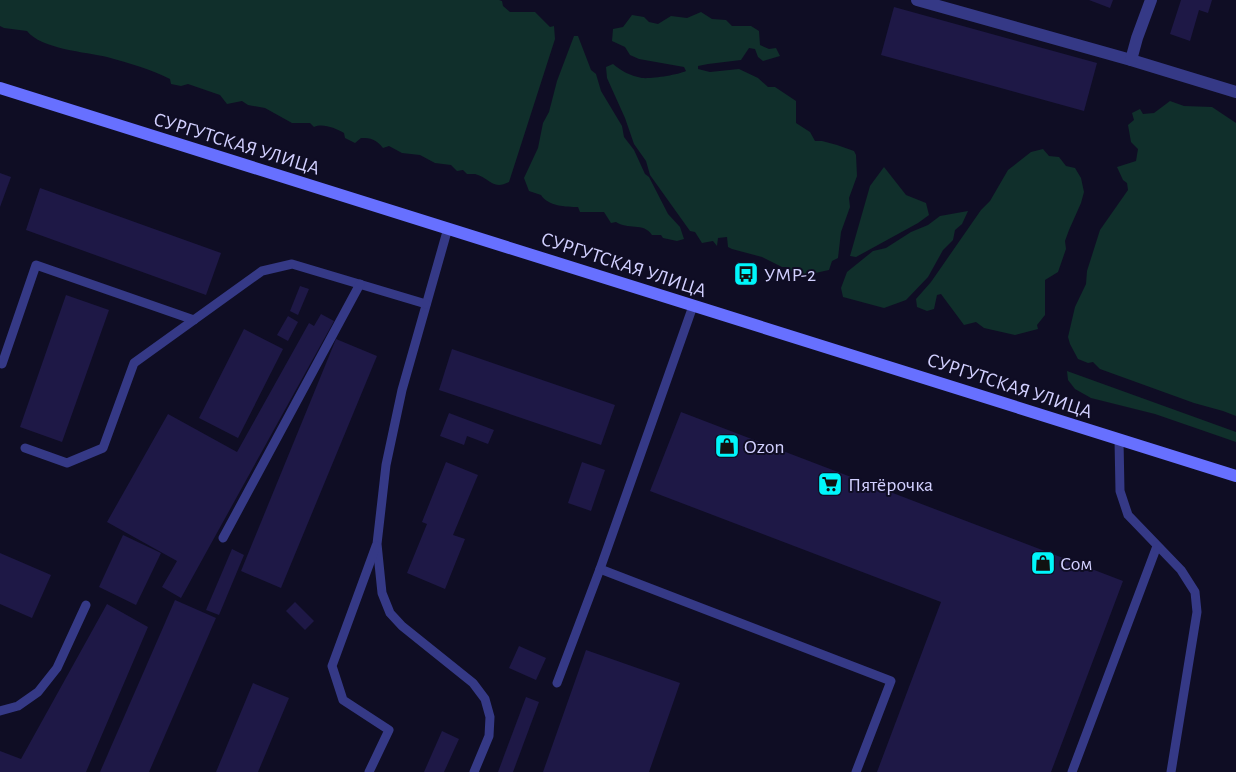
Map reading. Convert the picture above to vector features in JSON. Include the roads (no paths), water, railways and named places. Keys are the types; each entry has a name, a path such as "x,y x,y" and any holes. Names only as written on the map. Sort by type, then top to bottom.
{"main road":[{"name":"СУРГУТСКАЯ УЛИЦА","path":"0,88 1236,476"}],"street":[{"path":"917,0 1131,60 1236,92"},
{"path":"1131,60 1151,0"}],"lane":[{"path":"448,228 402,390 386,465 377,544 382,592 390,613 402,626 473,683 485,699 490,717 488,736 474,772"},
{"path":"25,448 67,463 103,448 134,363 262,271 292,264 426,304"},
{"path":"2,364 36,265 194,320"},
{"path":"223,538 360,284"},
{"path":"557,683 600,569 693,306"},
{"path":"1119,440 1120,491 1128,515 1181,570 1196,592 1197,612 1171,772"},
{"path":"369,772 389,730 343,700 332,666 377,544"},
{"path":"1072,772 1157,546"},
{"path":"600,569 891,680 856,772"},
{"path":"0,712 18,706 38,692 56,668 86,605"}],"place":[{"name":"УМР-2","path":"746,274"},
{"name":"Ozon","path":"727,446"},
{"name":"Пятёрочка","path":"830,484"},
{"name":"Сом","path":"1043,563"}]}
